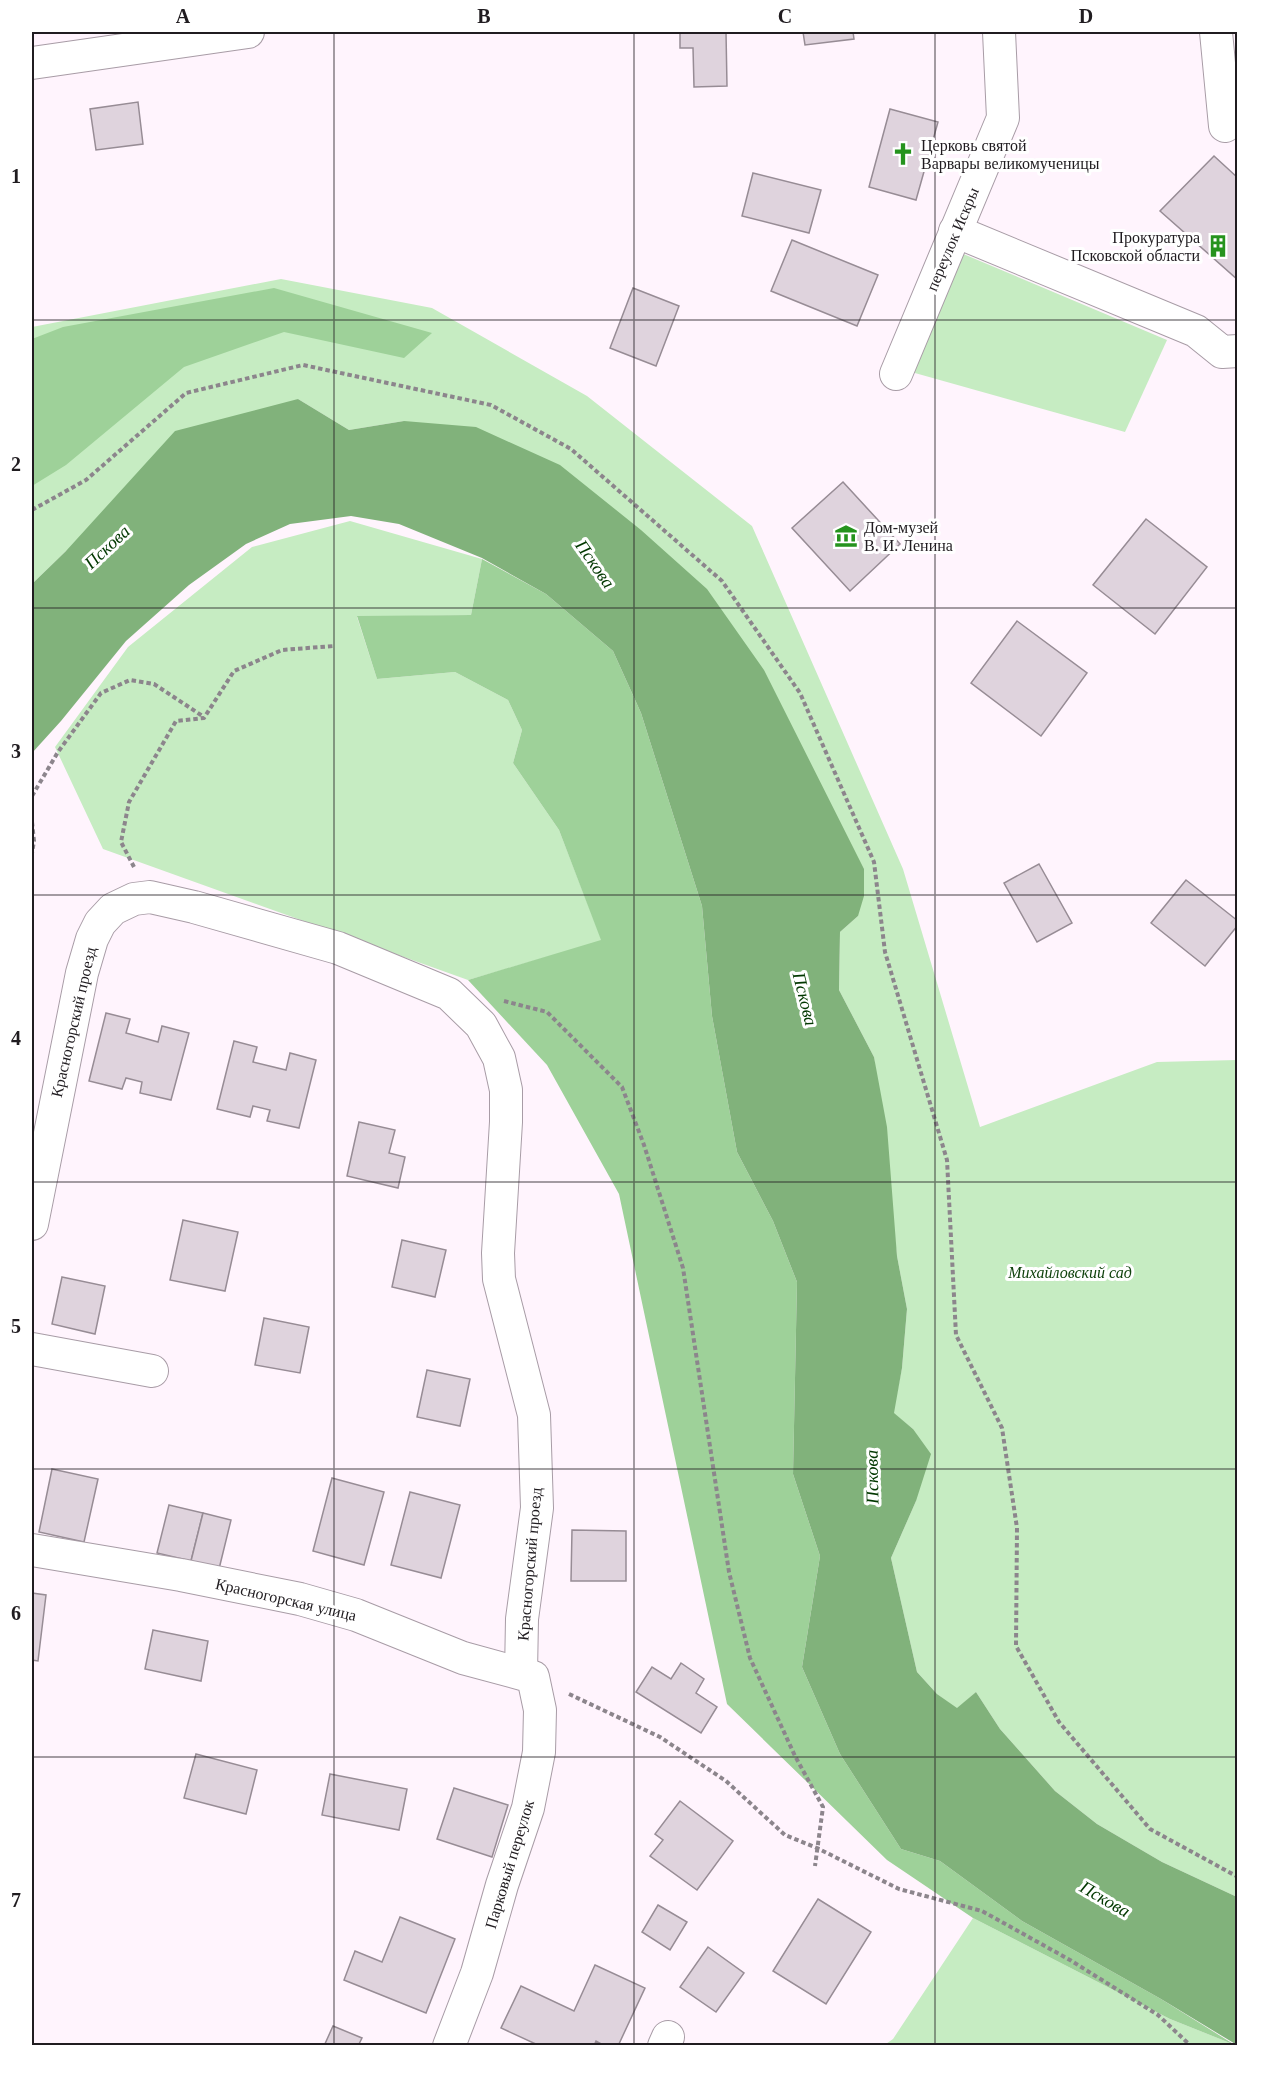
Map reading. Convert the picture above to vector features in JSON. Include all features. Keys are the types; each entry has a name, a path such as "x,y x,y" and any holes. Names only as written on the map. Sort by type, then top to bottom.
{"street":[{"path":"32,63 248,32"},
{"name":"переулок Искры","path":"896,374 1003,118 999,32"},
{"path":"1216,32 1225,126"},
{"path":"955,231 1090,285 1196,331 1222,352 1238,351"},
{"name":"Красногорский проезд","path":"32,1224 82,973 92,939 100,923 114,909 134,899 150,897 194,907 338,948 449,994 482,1025 499,1058 506,1090 498,1253 499,1279 534,1415 537,1508 522,1619 527,1675"},
{"path":"32,1349 152,1371"},
{"name":"Красногорская улица","path":"32,1550 181,1575 300,1599 357,1615 463,1658 527,1675"},
{"name":"Парковый переулок","path":"449,2046 477,1973 501,1885 528,1808 539,1752 540,1710 527,1675"}],"path":[{"path":"32,510 86,480 186,393 303,365 490,405 571,448 722,581 800,693 874,862 885,952 947,1160 956,1335 1002,1428 1017,1528 1016,1646 1059,1722 1150,1829 1238,1877"},
{"path":"204,718 234,671 282,650 334,646"},
{"path":"32,796 58,752 102,693 130,680 154,684 204,718"},
{"path":"150,897 121,842 129,802 176,721 204,718"},
{"path":"32,822 34,841 32,853"},
{"path":"504,1000 547,1012 622,1087 644,1145 683,1268 729,1572 750,1658 795,1756 823,1807 815,1866"},
{"path":"527,1675 660,1737 726,1781 785,1835 817,1848 899,1889 982,1911 1071,1960 1158,2015 1191,2046"}],"green space":[{"path":"942,245 1167,340 1125,432 890,366"},
{"name":"Михайловский сад","path":"281,279 432,308 587,396 752,526 903,869 980,1127 1157,1062 1237,1060 1237,1897 1162,1862 1097,1824 1055,1791 1000,1729 976,1692 957,1709 937,1694 917,1672 891,1558 916,1501 913,1429 893,1413 902,1368 907,1309 897,1256 874,1057 839,990 840,932 858,916 404,421 349,430 298,399 66,551 32,584 32,327"},
{"path":"350,521 482,559 471,615 357,617 377,679 455,672 508,700 522,730 513,763 559,830 602,941 468,980 103,849 55,747 128,647 252,547"},
{"path":"973,1918 1170,2019 1235,2045 883,2046 893,2039"}],"shaded area":[{"path":"274,288 432,333 404,358 284,332 184,367 66,465 32,486 32,339 63,327"},
{"path":"482,559 546,594 613,651 641,713 702,906 712,1016 737,1152 773,1221 797,1282 793,1474 820,1556 802,1667 840,1754 901,1849 940,1861 1022,1921 1161,1999 1235,2045 1170,2019 973,1918 887,1860 727,1704 619,1194 547,1065 468,980 601,940 559,830 513,763 522,730 508,700 455,672 377,679 357,616 471,615"}],"water":[{"name":"Пскова","path":"298,399 349,430 404,421 476,427 560,465 641,530 707,589 764,670 864,869 864,896 858,916 840,932 839,990 874,1057 887,1127 897,1256 907,1309 902,1368 894,1413 913,1429 931,1454 916,1501 891,1558 917,1672 937,1694 957,1708 976,1692 1000,1729 1055,1791 1097,1824 1162,1862 1237,1897 1237,2045 1161,1999 1022,1921 940,1861 901,1849 840,1754 802,1667 820,1556 793,1474 797,1282 773,1221 737,1152 712,1016 702,906 641,713 613,651 546,594 482,558 399,524 351,516 290,524 246,544 189,585 126,641 32,753 32,584 66,551 175,431"}],"building":[{"path":"680,32 726,32 727,86 694,87 693,48 680,48"},
{"path":"803,32 853,32 854,39 805,45"},
{"path":"138,102 143,144 96,150 90,109"},
{"name":"Церковь святой Варвары великомученицы","path":"890,109 938,122 916,200 869,187"},
{"name":"Прокуратура Псковской области","path":"1214,156 1238,178 1238,280 1160,211"},
{"path":"753,173 821,190 809,233 742,216"},
{"path":"792,240 878,275 857,326 771,291"},
{"path":"633,288 679,306 656,366 610,348"},
{"name":"Дом-музей В. И. Ленина","path":"843,482 900,544 850,591 792,528"},
{"path":"1146,519 1207,567 1155,634 1093,585"},
{"path":"1017,621 1087,673 1041,736 971,683"},
{"path":"1039,864 1072,923 1037,942 1004,883"},
{"path":"1186,880 1238,921 1238,925 1205,966 1151,923"},
{"path":"106,1013 130,1019 126,1033 158,1042 162,1026 189,1033 171,1100 140,1093 142,1082 126,1078 122,1089 89,1081"},
{"path":"234,1041 257,1047 253,1062 286,1070 290,1053 316,1060 299,1128 267,1121 270,1110 253,1106 250,1117 217,1109"},
{"path":"359,1122 395,1130 389,1153 405,1157 398,1188 347,1176"},
{"path":"183,1220 238,1232 225,1291 170,1280"},
{"path":"402,1240 446,1250 435,1297 392,1287"},
{"path":"62,1277 105,1286 95,1334 52,1324"},
{"path":"264,1318 309,1327 300,1373 255,1365"},
{"path":"427,1370 470,1379 460,1426 417,1417"},
{"path":"52,1469 98,1479 84,1542 39,1532"},
{"path":"332,1478 384,1492 364,1565 313,1551"},
{"path":"410,1492 460,1505 441,1578 391,1565"},
{"path":"169,1505 203,1513 191,1561 157,1553"},
{"path":"203,1513 231,1520 219,1569 191,1561"},
{"path":"572,1530 626,1531 626,1581 571,1581"},
{"path":"32,1593 46,1595 38,1661 32,1660"},
{"path":"153,1630 208,1641 201,1681 145,1669"},
{"path":"681,1663 704,1679 696,1693 717,1707 701,1733 636,1692 652,1667 671,1679"},
{"path":"196,1754 257,1770 246,1814 184,1798"},
{"path":"330,1774 407,1789 399,1830 322,1815"},
{"path":"454,1788 508,1805 492,1857 437,1839"},
{"path":"680,1801 733,1841 697,1890 650,1856 663,1840 655,1834"},
{"path":"818,1899 871,1932 826,2004 773,1971"},
{"path":"658,1905 687,1922 670,1950 642,1932"},
{"path":"400,1917 455,1939 426,2013 344,1980 355,1951 382,1962"},
{"path":"708,1947 744,1973 716,2012 680,1987"},
{"path":"595,1965 645,1988 618,2046 605,2046 596,2041 594,2046 540,2046 501,2028 521,1986 574,2011"},
{"path":"333,2026 362,2038 358,2046 324,2046"}],"place":[{"name":"Церковь святой Варвары великомученицы","path":"903,154"},
{"name":"Прокуратура Псковской области","path":"1218,246"},
{"name":"Дом-музей В. И. Ленина","path":"846,536"}]}
